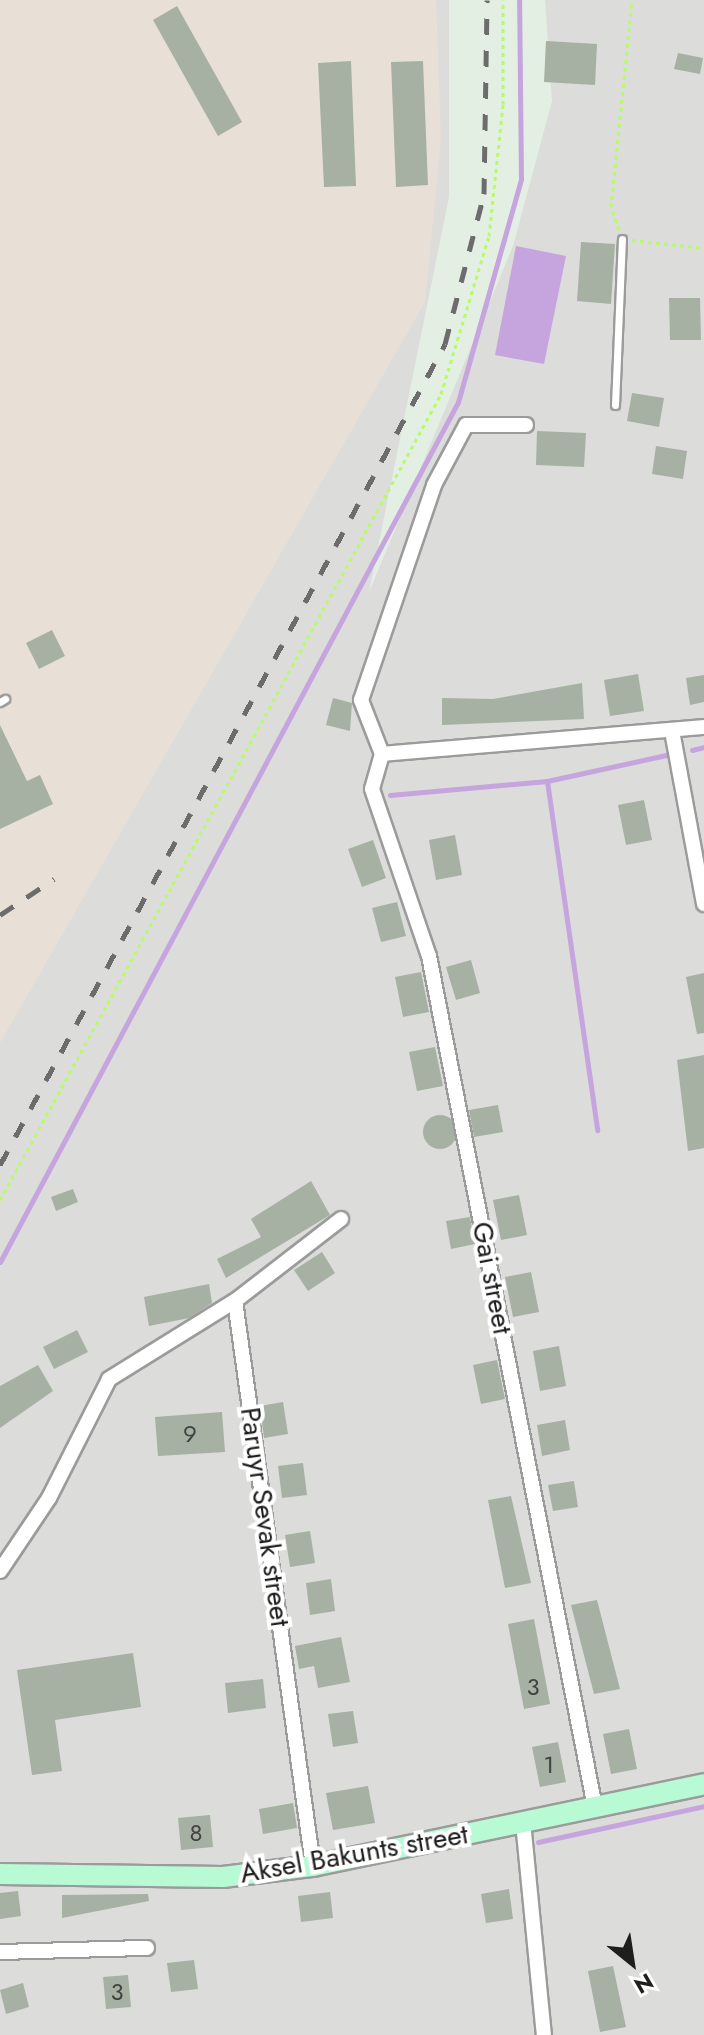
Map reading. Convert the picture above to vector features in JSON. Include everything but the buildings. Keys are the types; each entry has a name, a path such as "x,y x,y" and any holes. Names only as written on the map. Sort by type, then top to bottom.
{"main road":[{"name":"Aksel Bakunts street","path":"0,1874 223,1877 313,1866 704,1784"}],"street":[{"path":"526,425 466,425 434,485 361,700 382,754 704,727"},
{"path":"672,731 704,904"},
{"name":"Gai street","path":"382,754 372,789 429,956 595,1808"},
{"path":"0,1571 49,1498 109,1379 235,1301 341,1219"},
{"name":"Paruyr Sevak street","path":"235,1301 313,1866"},
{"path":"523,1822 544,2035"},
{"path":"0,1952 147,1948"}],"lane":[{"path":"615,405 622,239"}],"path":[{"path":"0,1200 441,394 489,236 503,104 503,0"},
{"path":"632,0 611,207 622,239 704,248"}],"shaded area":[{"path":"0,0 449,0 449,197 369,592 513,246 552,101 545,0 704,0 704,2035 0,2035"},
{"path":"0,0 436,0 441,139 425,302 0,1043"},
{"path":"516,246 566,256 544,364 495,355"}],"waterway":[{"path":"0,1262 458,402 521,179 519,0"},
{"path":"692,750 704,747"},
{"path":"390,795 547,781 666,755"},
{"path":"547,781 597,1130"},
{"path":"538,1842 704,1806"}],"railway":[{"path":"0,1165 445,344 484,194 487,0"},
{"path":"0,915 54,879"}]}
